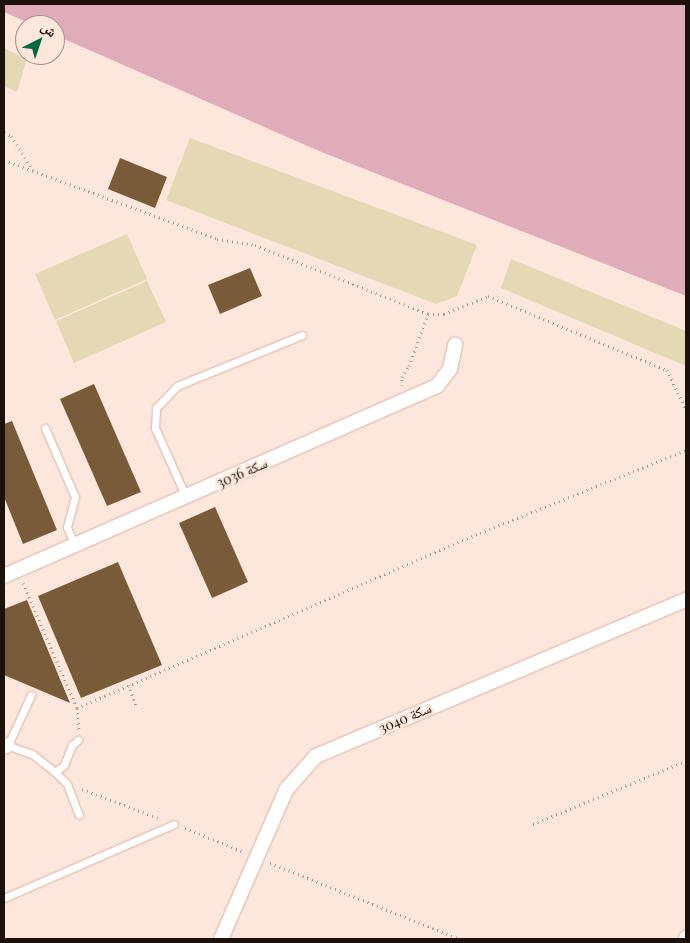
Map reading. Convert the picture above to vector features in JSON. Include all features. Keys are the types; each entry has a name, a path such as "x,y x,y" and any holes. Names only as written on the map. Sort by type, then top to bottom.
{"street":[{"name":"سكة 3036","path":"7,574 75,546 437,386 450,369 455,345"},
{"name":"سكة 3040","path":"221,939 286,790 316,756 686,600"}],"lane":[{"path":"186,497 156,428 156,408 177,386 302,335"},
{"path":"45,428 75,497 67,527 75,546"},
{"path":"31,695 5,745 32,754 55,772 67,784 79,815"},
{"path":"55,772 64,765 72,745 78,740"},
{"path":"4,898 174,824"}],"path":[{"path":"4,133 11,136 34,171"},
{"path":"4,160 217,239 255,245 428,314 444,314 488,296 667,370 686,410"},
{"path":"407,400 402,377 409,366 428,314"},
{"path":"77,708 480,533 686,450"},
{"path":"7,574 77,708 80,721 78,740"},
{"path":"128,685 136,705"},
{"path":"532,824 686,761"}],"shaded area":[{"path":"4,4 686,4 686,296 319,151 65,39 65,15 15,15 15,17 4,12"},
{"path":"4,48 15,53 15,65 25,65 17,92 4,86"},
{"path":"190,138 477,245 457,296 436,304 166,200"},
{"path":"127,234 147,279 55,320 35,274"},
{"path":"511,259 686,331 686,366 501,288"},
{"path":"147,281 166,322 74,363 56,321"}],"building":[{"path":"120,158 167,177 155,208 108,189"},
{"path":"250,268 262,296 220,314 208,285"},
{"path":"94,384 141,492 107,506 60,399"},
{"path":"12,421 57,530 23,544 4,497 4,424"},
{"path":"215,507 248,582 212,598 179,523"},
{"path":"118,562 162,665 81,698 38,596"},
{"path":"27,600 70,703 4,675 4,609"}]}
